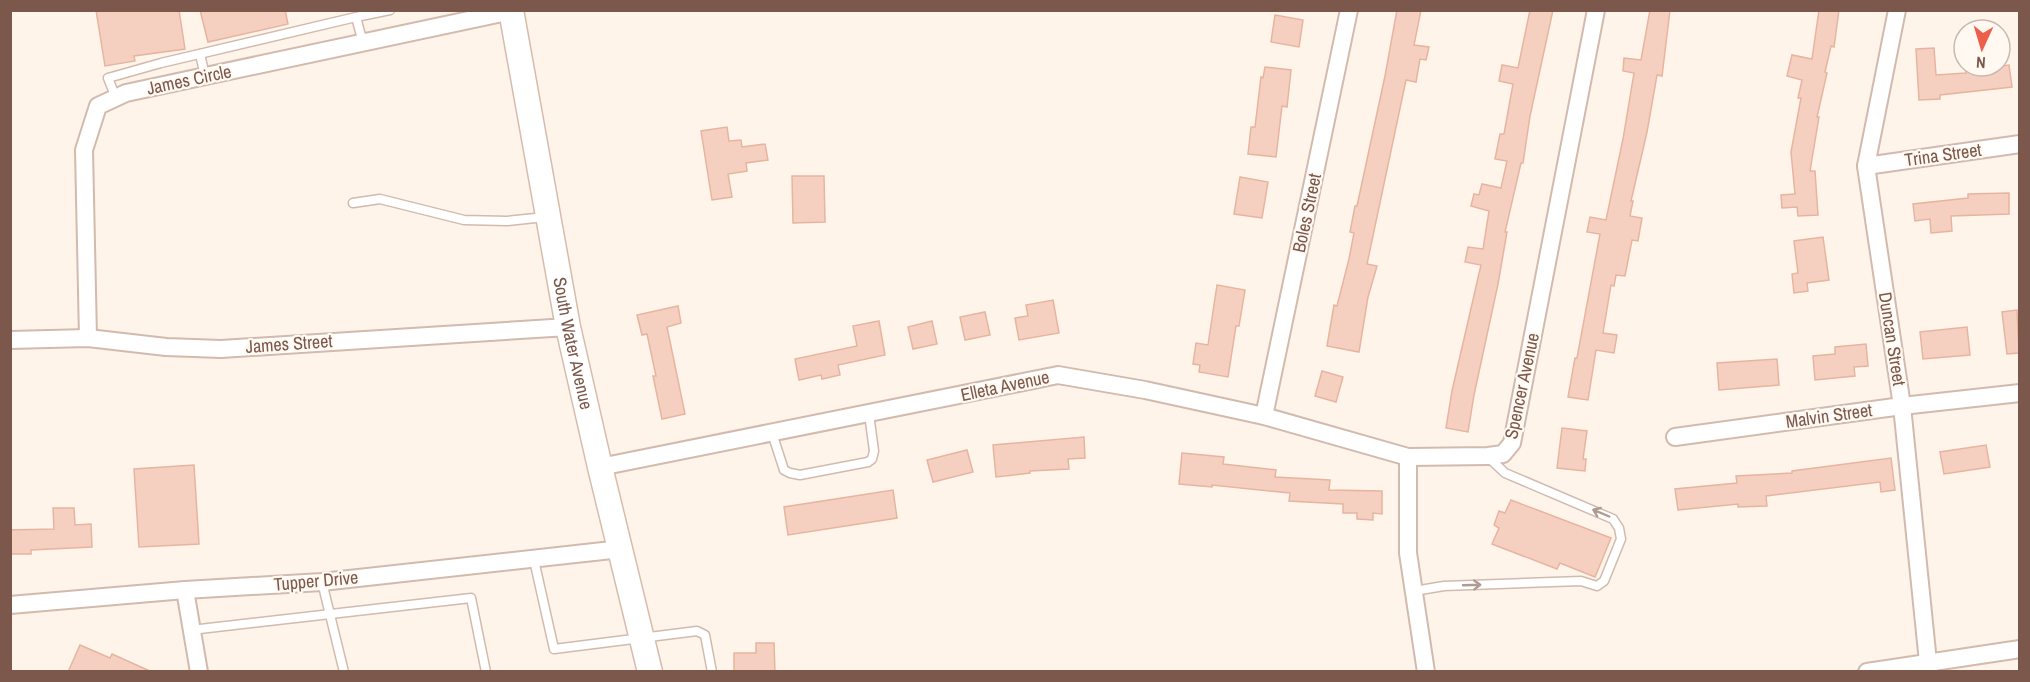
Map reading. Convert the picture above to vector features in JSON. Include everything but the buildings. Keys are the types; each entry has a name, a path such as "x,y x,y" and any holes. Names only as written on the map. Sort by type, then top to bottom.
{"main road":[{"name":"South Water Avenue","path":"511,11 568,327 650,672"}],"street":[{"name":"Boles Street","path":"1264,416 1349,10"},
{"name":"Spencer Avenue","path":"1408,457 1503,454 1512,443 1596,10"},
{"name":"Duncan Street","path":"1897,10 1866,166 1902,406 1929,667"},
{"name":"James Circle","path":"88,338 84,150 98,106 126,93 363,43 455,17 511,11"},
{"name":"Trina Street","path":"1866,166 2019,144"},
{"name":"James Street","path":"10,340 88,338 166,347 220,349 568,327"},
{"name":"Elleta Avenue","path":"600,467 1058,375 1145,390 1264,416 1408,457"},
{"name":"Malvin Street","path":"1675,437 1902,406 2019,393"},
{"path":"1408,457 1408,553 1426,672"},
{"name":"Tupper Drive","path":"10,605 185,590 322,582 621,549"},
{"path":"185,590 200,672"},
{"path":"1867,672 1929,667 2019,649"}],"lane":[{"path":"116,98 108,78 390,10"},
{"path":"356,17 363,43"},
{"path":"200,54 205,76"},
{"path":"353,203 380,199 464,220 507,221 548,216"},
{"path":"772,433 784,470 790,473 800,475 868,462 872,459 874,451 869,414"},
{"path":"1414,591 1444,586 1581,581 1597,586 1604,581 1622,539 1613,519 1505,472 1488,456"},
{"path":"534,560 554,649 697,631 705,635 712,672"},
{"path":"322,582 344,672"},
{"path":"191,630 471,598 486,672"}]}
